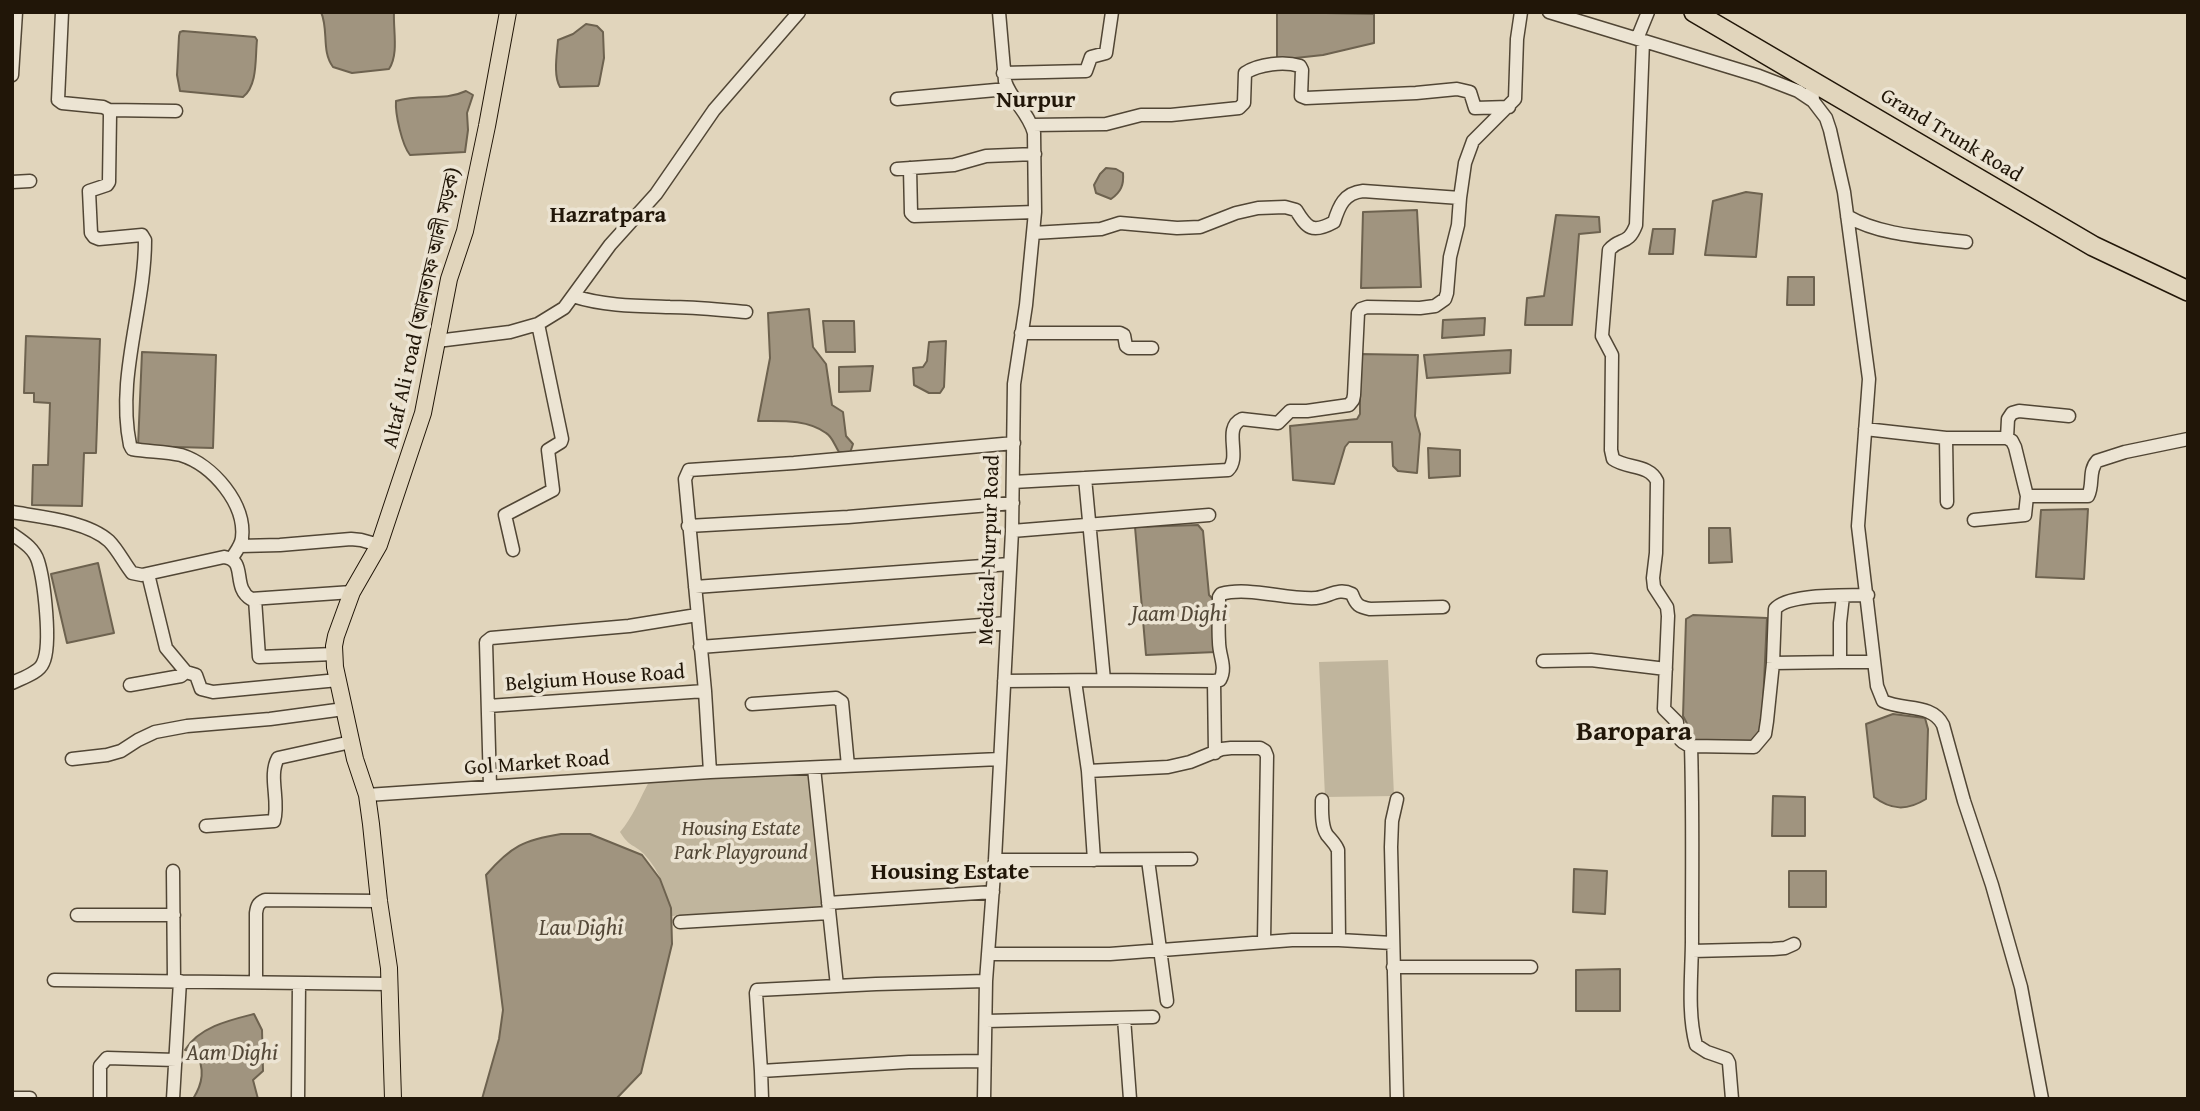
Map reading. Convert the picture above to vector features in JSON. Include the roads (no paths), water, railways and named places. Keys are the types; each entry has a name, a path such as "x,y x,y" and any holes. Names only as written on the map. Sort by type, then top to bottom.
{"highway":[{"name":"Grand Trunk Road","path":"1694,12 2093,247 2188,291"}],"main road":[{"name":"Altaf Ali road (আলতাফ আলী সড়ক)","path":"393,1099 390,984 367,795 351,742 334,654 336,636 352,592 379,545 423,413 449,279 465,231 508,12"}],"street":[{"path":"12,75 16,12"},
{"path":"62,12 58,100 62,103 109,110 176,111"},
{"path":"437,341 502,334 538,324 564,308 610,245 656,194 714,110 799,12"},
{"name":"Medical-Nurpur Road","path":"984,1099 986,981 1012,531 1014,384 1026,304 1035,212 1035,142 1032,125 1007,89 1003,73 999,12"},
{"path":"1003,73 1086,71 1091,57 1106,53 1112,12"},
{"path":"1013,482 1227,470 1233,463 1233,429 1238,421 1278,423 1290,411 1321,410 1349,405 1354,395 1358,313 1361,309 1435,306 1447,293 1465,163 1473,141 1516,99 1521,12"},
{"path":"1549,12 1784,85 1813,101 1826,118 1847,216 1869,379 1858,526 1868,594 1873,662 1880,694 1883,701 1893,706 1931,712 1941,719 2021,987 2042,1099"},
{"path":"1648,12 1640,40 1636,225 1627,240 1609,250 1602,336 1612,355 1613,459 1621,465 1648,470 1654,474 1657,481 1653,578 1654,587 1667,607 1668,616 1664,709 1677,722 1677,736 1682,743 1691,746 1754,747 1760,743 1765,734 1773,663 1775,609 1787,600 1868,594"},
{"path":"1032,125 1105,124 1141,115 1171,115 1240,108 1244,103 1245,73 1268,65 1285,64 1300,66 1301,96 1306,99 1457,89 1468,90 1475,108 1508,107"},
{"path":"1812,80 1813,101"},
{"path":"897,99 1007,89"},
{"path":"109,110 109,182 89,191 90,233 99,239 142,235 145,240 128,380 130,445 132,449 181,455 202,464 224,487 240,516 242,533 240,546 232,558"},
{"path":"1035,155 986,156 954,165 903,168 914,216 1035,212"},
{"path":"12,181 30,181"},
{"path":"1033,233 1101,229 1120,223 1177,228 1200,227 1236,213 1269,207 1296,210 1305,225 1311,228 1334,222 1345,198 1353,192 1460,198"},
{"path":"1847,216 1866,226 1907,235 1966,242"},
{"path":"573,296 626,306 746,312"},
{"path":"513,550 505,515 553,490 548,450 562,439 538,324"},
{"path":"1021,333 1120,333 1124,335 1129,348 1152,348"},
{"path":"2007,438 2008,419 2012,413 2019,411 2069,416"},
{"path":"1865,429 1946,438 2007,438 2011,441 2015,447 2027,496 2025,514 1974,520"},
{"path":"1946,438 1947,502"},
{"path":"2027,496 2088,496 2091,469 2097,460 2188,439"},
{"path":"710,772 705,691 688,526 685,479 689,470 1014,443"},
{"path":"1085,478 1104,680"},
{"path":"688,526 848,517 1013,503"},
{"path":"12,512 56,520 95,532 111,543 132,573 148,575 224,557 232,558 236,562 243,593 255,599 352,592"},
{"path":"1012,531 1209,516"},
{"path":"12,534 32,550 38,560 48,644 43,664 34,672 12,683"},
{"path":"240,546 341,539 361,540 379,545"},
{"path":"695,587 1010,564"},
{"path":"148,575 166,649 186,672 196,675 201,689 212,692 338,680"},
{"path":"1004,681 1220,680 1223,659 1219,647 1219,597 1222,594 1239,592 1316,598 1334,592 1348,592 1360,607 1370,609 1443,607"},
{"path":"1840,662 1843,596"},
{"path":"255,599 260,657 334,654"},
{"path":"490,786 486,642 491,638 629,626 697,615"},
{"path":"700,647 1007,623"},
{"path":"1543,661 1591,660 1666,669"},
{"path":"1773,663 1873,662"},
{"path":"130,685 181,676 186,672"},
{"path":"1076,681 1088,771 1094,860"},
{"path":"1214,681 1215,753"},
{"name":"Belgium House Road","path":"488,706 705,691"},
{"path":"752,704 836,698 842,702 848,766"},
{"path":"72,759 121,751 155,732 187,726 344,709"},
{"path":"206,826 274,821 274,767 278,758 351,742"},
{"path":"1691,746 1691,994 1694,1037 1696,1045 1727,1059 1730,1063 1732,1099"},
{"path":"1088,771 1168,767 1231,748 1260,748 1265,751 1268,755 1264,941"},
{"name":"Gol Market Road","path":"367,795 710,772 1000,759"},
{"path":"814,768 837,986"},
{"path":"1396,1099 1391,847 1393,809 1397,799"},
{"path":"1322,800 1326,834 1338,849 1339,940"},
{"path":"995,860 1191,859"},
{"path":"1148,860 1167,1001"},
{"path":"173,871 177,981 173,1099"},
{"path":"680,922 993,892"},
{"path":"256,982 256,913 260,902 301,899 379,901"},
{"path":"77,915 174,915"},
{"path":"988,954 1110,954 1264,941 1339,940 1392,943"},
{"path":"1692,951 1773,949 1794,944"},
{"path":"1393,967 1531,967"},
{"path":"54,980 390,984"},
{"path":"762,1099 757,990 986,981"},
{"path":"298,1099 299,983"},
{"path":"986,1021 1153,1017"},
{"path":"1124,1018 1130,1099"},
{"path":"100,1099 100,1066 107,1058 176,1060"},
{"path":"761,1071 909,1062 984,1061"},
{"path":"12,1098 30,1098"}],"water":[{"path":"321,12 394,12 395,49 389,69 352,73 333,67 327,54"},
{"path":"1277,12 1374,14 1374,43 1323,55 1277,60"},
{"path":"586,24 597,26 603,32 604,58 599,84 560,87 556,71 558,40 573,34"},
{"path":"183,31 255,37 256,63 253,78 243,97 180,91 177,75 179,36"},
{"path":"466,91 473,95 467,113 465,152 410,155 400,129 396,101 449,96"},
{"path":"1106,168 1123,173 1121,188 1111,199 1096,193 1094,185"},
{"path":"1746,192 1762,194 1756,257 1705,255 1713,201"},
{"path":"1417,210 1421,287 1361,288 1363,212"},
{"path":"1556,215 1599,217 1600,232 1579,234 1572,325 1525,325 1527,298 1544,296"},
{"path":"1653,229 1675,229 1673,254 1649,254"},
{"path":"1788,277 1814,277 1814,305 1787,305"},
{"path":"809,309 813,347 826,364 832,405 843,412 846,436 853,444 850,453 839,452 828,434 811,425 758,421 770,358 768,313"},
{"path":"1485,318 1484,335 1442,338 1443,320"},
{"path":"823,321 854,321 855,352 826,352"},
{"path":"26,336 100,339 96,453 84,453 82,506 32,505 33,465 48,465 50,403 34,402 34,393 24,393"},
{"path":"946,341 944,387 940,393 929,393 914,385 913,368 923,367 927,361 929,342"},
{"path":"1511,350 1510,373 1427,378 1424,355"},
{"path":"142,352 216,355 213,448 138,446"},
{"path":"1360,354 1418,355 1415,416 1420,434 1417,473 1398,471 1393,466 1392,442 1349,442 1334,484 1293,480 1290,426 1357,419 1360,414"},
{"path":"873,366 870,391 839,392 839,367"},
{"path":"1428,448 1460,450 1460,476 1429,478"},
{"path":"2088,509 2084,579 2036,577 2041,510"},
{"name":"Jaam Dighi","path":"1198,525 1203,531 1209,595 1215,601 1216,652 1146,655 1135,527"},
{"path":"1709,528 1730,528 1732,562 1709,563"},
{"path":"98,563 114,633 67,643 51,574"},
{"path":"1693,615 1767,618 1761,747 1701,750 1683,716 1686,619"},
{"path":"1893,714 1925,718 1928,729 1926,799 1912,806 1893,807 1874,797 1866,724"},
{"path":"1773,796 1805,797 1805,836 1772,836"},
{"name":"Lau Dighi","path":"561,834 590,834 642,855 660,879 671,908 672,944 641,1073 616,1099 482,1099 499,1039 503,1010 486,875 503,857 519,846"},
{"path":"1574,869 1607,871 1605,914 1573,912"},
{"path":"1789,871 1826,871 1826,907 1789,907"},
{"path":"1620,969 1620,1011 1576,1011 1576,970"},
{"name":"Aam Dighi","path":"254,1014 262,1030 263,1071 253,1080 258,1099 193,1099 201,1082 202,1070 196,1052 185,1050 207,1030"}],"district":[{"name":"Nurpur","path":"1036,101"},
{"name":"Hazratpara","path":"608,216"},
{"name":"Baropara","path":"1634,733"},
{"name":"Housing Estate","path":"950,873"}],"park label":[{"name":"Housing Estate Park Playground","path":"741,842"}]}
